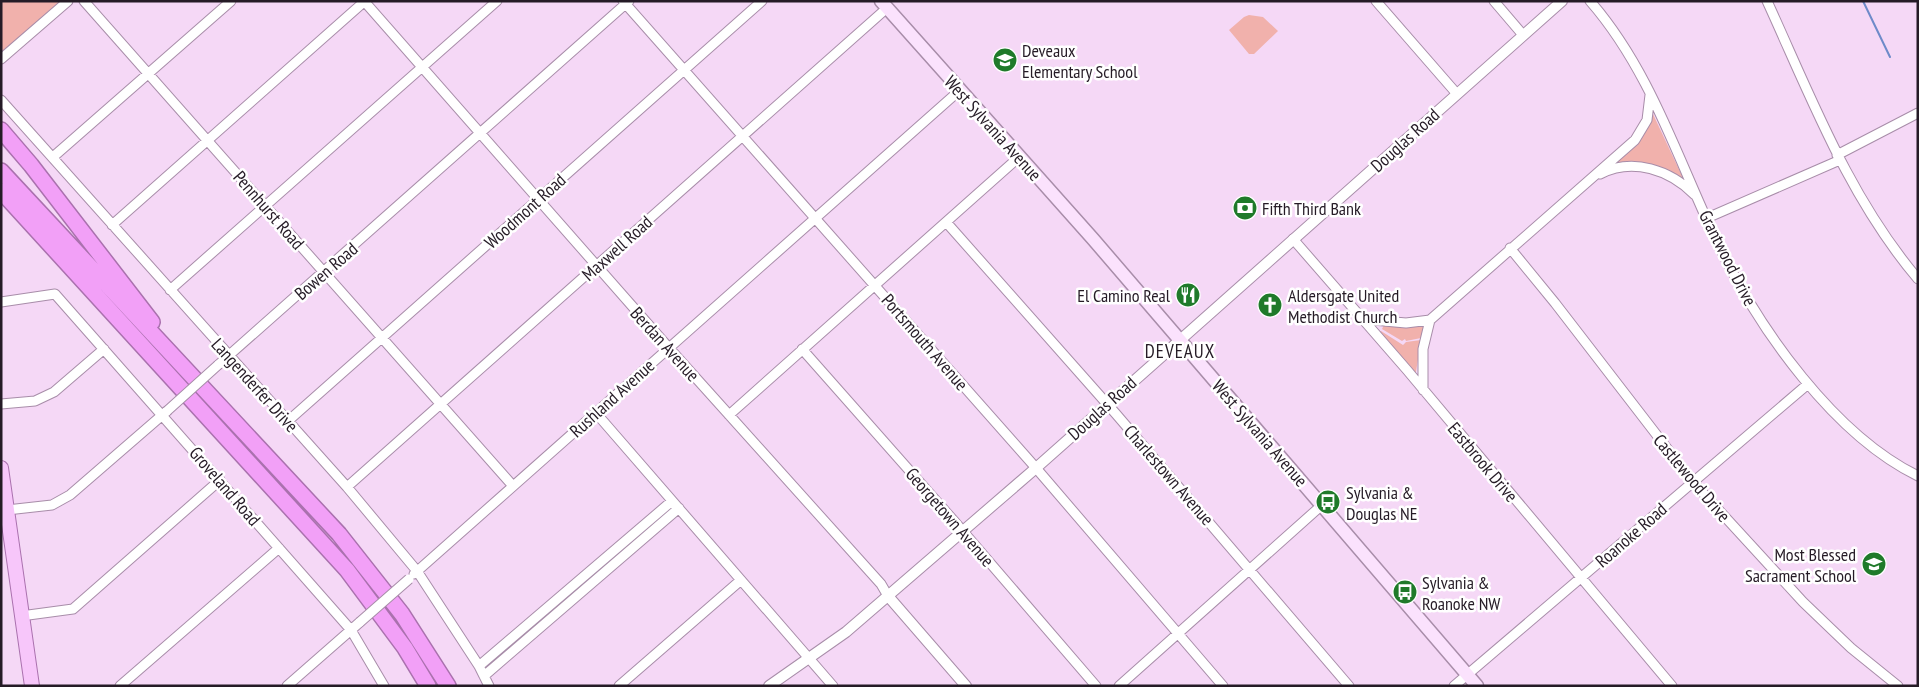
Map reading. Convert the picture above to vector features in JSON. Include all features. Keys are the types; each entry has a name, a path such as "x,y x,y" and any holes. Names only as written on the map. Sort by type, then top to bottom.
{"highway":[{"path":"1,130 31,165 170,345 270,453 300,491"},
{"path":"1,171 339,534 384,589 448,686"},
{"path":"1,191 347,570 385,620 428,686"},
{"path":"1,206 24,225 132,334"}],"main road":[{"name":"West Sylvania Avenue","path":"884,5 1093,239 1477,686"},
{"path":"1,468 32,686"}],"street":[{"path":"1,59 68,1"},
{"name":"Pennhurst Road","path":"84,1 513,486"},
{"path":"53,157 231,1"},
{"path":"112,225 365,1"},
{"name":"Berdan Avenue","path":"365,1 669,348 881,584 888,596 966,686"},
{"path":"170,290 497,1"},
{"name":"Woodmont Road","path":"288,421 762,1"},
{"path":"1376,1 1457,94"},
{"path":"1494,1 1524,34"},
{"name":"Douglas Road","path":"769,686 846,632 888,596 962,530 1036,468 1562,1"},
{"name":"Grantwood Drive","path":"1590,1 1619,37 1650,94 1727,262 1754,310 1785,355 1808,384 1857,434 1884,456 1918,476"},
{"path":"1767,1 1839,158 1874,220 1897,254 1918,279"},
{"name":"Portsmouth Avenue","path":"626,2 684,71 1036,468 1222,686"},
{"name":"Bowen Road","path":"7,510 52,505 70,495 481,133 626,2"},
{"name":"Maxwell Road","path":"347,486 743,137 884,5"},
{"name":"Rushland Avenue","path":"287,686 960,90"},
{"path":"1423,390 1423,349 1430,320 1639,135 1649,114 1650,94"},
{"name":"Langenderfer Drive","path":"1,100 347,486 417,571 479,666 489,686"},
{"path":"1706,218 1839,158 1918,113"},
{"path":"729,415 1019,157"},
{"path":"1589,181 1602,173 1616,168 1645,167 1663,172 1685,185 1699,200"},
{"name":"Charlestown Avenue","path":"946,222 1107,404 1349,686"},
{"name":"Eastbrook Drive","path":"1293,239 1423,390 1672,686"},
{"name":"Castlewood Drive","path":"1510,248 1555,302 1693,482 1803,602 1851,648 1898,686"},
{"name":"Groveland Road","path":"1,302 54,294 165,413 220,480 351,630 384,686"},
{"path":"1362,319 1406,323 1430,320"},
{"path":"1,404 35,401 54,392 104,349"},
{"name":"Georgetown Avenue","path":"802,349 962,530 1096,686"},
{"name":"Roanoke Road","path":"1454,686 1808,384"},
{"path":"596,413 834,686"},
{"path":"21,616 73,609 220,480"},
{"path":"479,666 676,504"},
{"path":"484,676 676,504"},
{"path":"1119,686 1322,505"},
{"path":"120,686 279,548"},
{"path":"619,686 741,580"}],"shaded area":[{"path":"1,1 61,1 1,54"},
{"path":"1249,15 1263,17 1278,31 1254,54 1249,54 1229,30"},
{"path":"1651,114 1653,114 1683,181 1617,165 1616,162"},
{"path":"1425,323 1421,338 1406,341 1405,339 1402,341 1382,329 1384,325"},
{"path":"1381,331 1403,345 1406,342 1421,340 1416,372 1412,372 1379,332"}],"waterway":[{"path":"1863,1 1890,57"}],"place":[{"name":"Deveaux Elementary School","path":"1005,60"},
{"name":"Fifth Third Bank","path":"1245,208"},
{"name":"El Camino Real","path":"1188,295"},
{"name":"Aldersgate United Methodist Church","path":"1270,305"},
{"name":"Sylvania & Douglas NE","path":"1328,502"},
{"name":"Most Blessed Sacrament School","path":"1874,564"},
{"name":"Sylvania & Roanoke NW","path":"1405,592"}],"district":[{"name":"DEVEAUX","path":"1180,351"}]}
